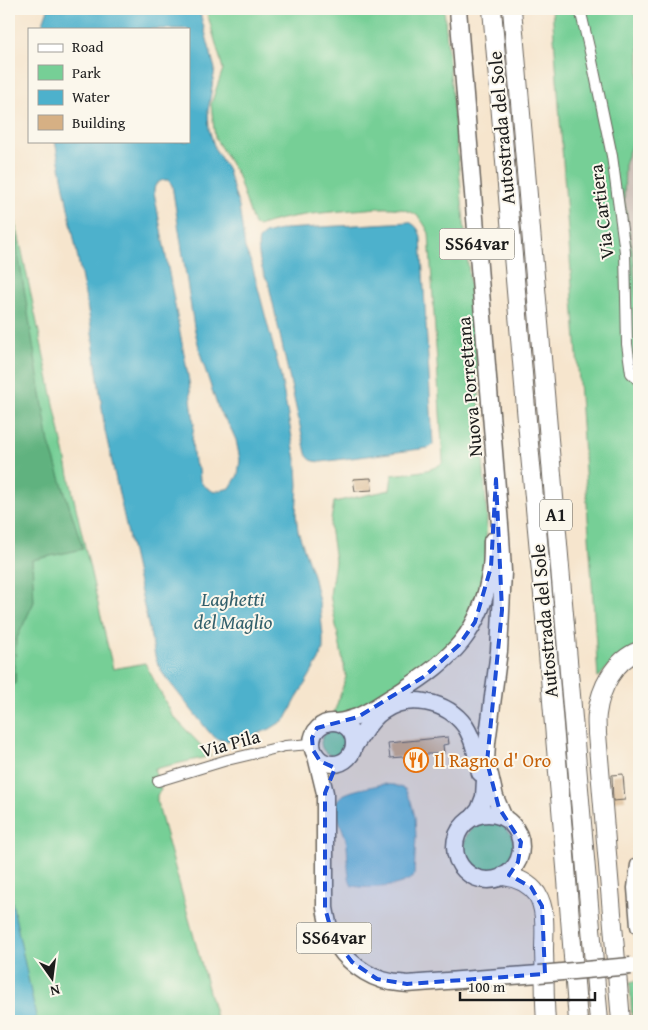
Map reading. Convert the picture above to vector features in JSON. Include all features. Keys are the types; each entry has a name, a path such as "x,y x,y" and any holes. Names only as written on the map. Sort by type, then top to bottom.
{"highway":[{"name":"Nuova Porrettana","path":"458,9 503,572 499,651 487,744 487,762"},
{"name":"Autostrada del Sole","path":"492,9 578,1021"},
{"name":"Autostrada del Sole","path":"512,9 599,1021"},
{"name":"SS64var","path":"496,479 491,567 480,610 468,634 447,658 425,676 358,717 338,722 328,722 314,733 314,750 325,793 325,908 328,923 340,949 352,962 364,971 391,983 406,984 501,978 635,966"},
{"path":"621,1021 597,734 597,713 604,687 613,672 626,659 639,651"},
{"name":"SS64var","path":"325,793 331,776 340,764 350,757 354,746 375,717 383,710 398,704 414,701 438,706 457,718 464,726 470,736 478,762 484,797"},
{"path":"338,722 353,734 354,746"},
{"path":"314,750 320,760 326,764 340,764"},
{"name":"SS64var","path":"487,762 495,797 504,818 518,832 521,842 518,862 504,876"},
{"path":"487,762 484,797 479,810 459,830 455,839 454,849 456,858 467,874 486,881 496,880 504,876 514,878 531,887 538,896 542,906 544,928 546,1021"},
{"path":"473,817 483,814 494,814 504,818"},
{"path":"639,865 636,888 639,917"}],"street":[{"name":"Via Cartiera","path":"580,9 612,156 625,252 627,344 631,373 639,381"},
{"name":"Via Pila","path":"158,782 227,760 285,746 314,750"}],"highlighted area":[{"path":"496,479 502,610 487,762 499,808 521,842 518,862 509,875 531,887 542,906 545,974 407,984 377,979 352,962 333,937 325,908 325,793 335,768 320,761 313,750 312,738 317,728 358,717 425,676 459,645 475,622 491,567"}],"shaded area":[{"path":"639,126 639,339 634,263 624,199 625,161"}],"green space":[{"path":"206,9 444,9 476,350 487,518 485,567 468,622 441,656 361,709 337,715 334,713 346,677 330,595 335,561 330,526 334,502 390,490 392,475 428,470 440,465 443,461 429,233 415,214 393,208 317,213 281,219 258,226 254,225 237,174 215,138 211,104 223,69"},
{"path":"552,9 639,9 639,126 625,161 624,199 634,263 639,339 639,645 616,658 598,678 582,424"},
{"path":"9,190 74,499 113,669 145,663 173,716 211,756 154,769 161,790 157,795 157,802 217,1021 9,1021"},
{"path":"9,196 49,443 83,549 32,560 34,602 16,640 15,684 9,690"},
{"path":"333,731 338,732 344,738 344,748 338,754 333,755 328,754 322,748 321,743 322,738 328,732"},
{"path":"484,822 494,822 507,829 514,842 514,852 507,865 494,872 484,872 475,868 468,861 464,852 464,842 468,833 475,826"},
{"path":"639,980 639,1021 632,1021 630,982"}],"water":[{"name":"Laghetti del Maglio","path":"48,9 199,9 215,69 208,111 209,129 215,149 227,168 239,207 245,248 252,265 280,372 297,465 296,514 298,531 313,575 320,606 323,636 323,649 319,660 286,719 270,729 245,738 227,741 217,739 209,732 163,674 156,660 105,431 91,326 55,142 190,142 190,28 43,28","holes":["164,180 168,180 172,185 194,327 202,360 219,411 236,440 240,460 238,475 230,488 214,492 203,485 200,480 199,469 194,462 192,441 194,424 189,381 154,192 155,186"]},
{"path":"409,222 417,228 421,238 433,444 428,448 321,462 312,460 308,458 306,453 268,281 260,261 259,239 265,234 284,229"},
{"path":"383,784 405,789 411,801 415,817 416,837 414,876 401,883 385,887 352,886 349,877 346,840 337,813 336,803 346,793"},
{"path":"9,883 10,892 37,1021 9,1021"}],"building":[{"path":"371,478 372,490 355,491 353,479"},
{"path":"448,737 449,744 443,745 444,754 414,754 414,756 390,758 388,743"},
{"path":"623,774 625,800 613,801 612,775"}],"place":[{"name":"Il Ragno d' Oro","path":"416,760"}]}
